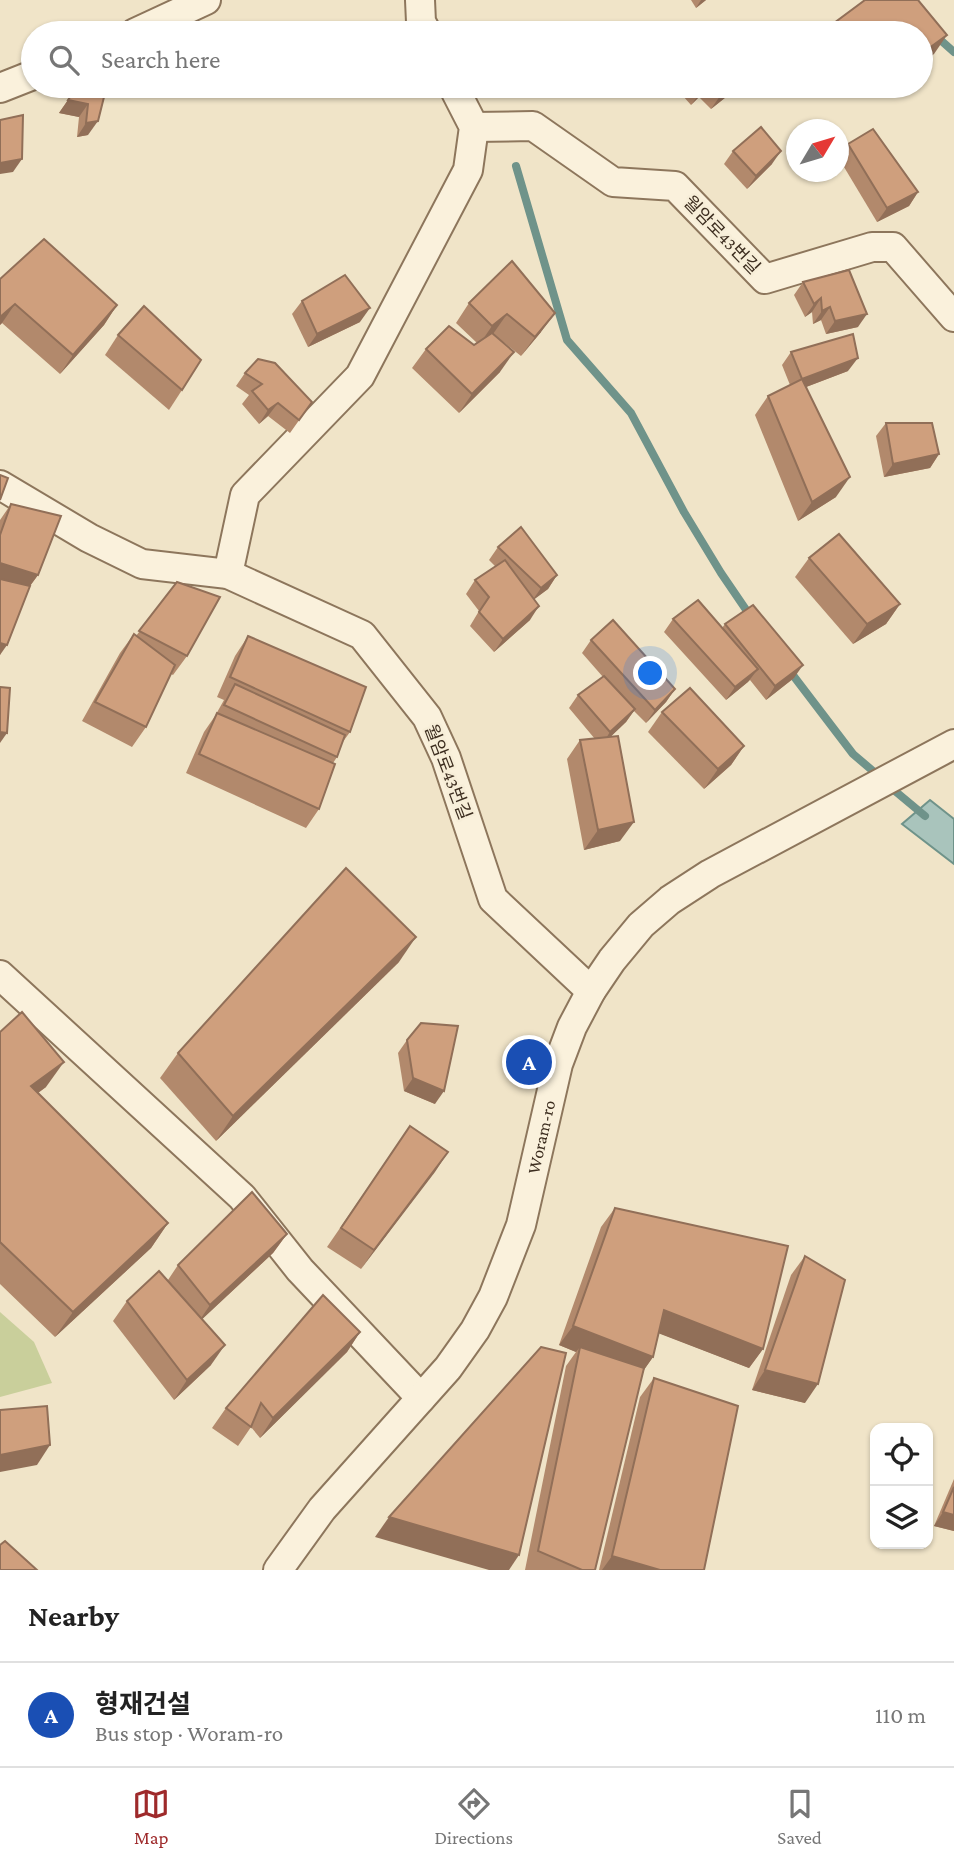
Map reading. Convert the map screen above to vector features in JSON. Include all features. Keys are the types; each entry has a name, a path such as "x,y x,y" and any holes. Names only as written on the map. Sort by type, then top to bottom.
{"street":[{"path":"161,21 206,0"},
{"path":"420,0 421,21"},
{"path":"0,88 21,80"},
{"path":"228,573 246,495 360,376 468,170 474,127 459,98"},
{"name":"월암로43번길","path":"474,127 533,126 613,182 675,186 765,279 872,247 892,247 954,317"},
{"name":"월암로43번길","path":"0,485 89,538 142,564 228,573 362,635 427,717 446,758 493,899 591,991"},
{"name":"Woram-ro","path":"278,1570 322,1508 448,1368 475,1331 493,1297 522,1225 552,1084 572,1027 591,991 612,960 641,925 670,900 710,874 954,744"},
{"path":"0,975 242,1196 300,1270 421,1398"}],"green space":[{"path":"0,1312 34,1342 52,1383 0,1397"}],"water":[{"path":"930,800 954,819 954,864 902,824"}],"building":[{"path":"865,0 918,0 947,35 933,45 933,21 837,21"},
{"path":"104,98 98,121 86,123 88,104 68,100"},
{"path":"23,115 22,159 0,163 0,120"},
{"path":"761,127 781,151 756,176 733,151"},
{"path":"873,129 918,192 887,208 849,143"},
{"path":"44,239 117,305 73,355 15,304 0,317 0,279"},
{"path":"512,261 555,313 535,337 507,314 492,326 469,303"},
{"path":"849,270 867,314 835,321 830,307 822,311 821,298 814,304 803,282"},
{"path":"345,275 370,308 317,334 302,301"},
{"path":"144,306 201,360 182,390 118,335"},
{"path":"449,326 474,345 492,333 514,352 472,394 426,349"},
{"path":"853,334 858,358 802,379 791,352"},
{"path":"258,359 275,363 312,402 299,420 278,403 268,410 252,391 262,384 245,373"},
{"path":"802,379 850,477 812,502 768,396"},
{"path":"886,423 932,423 939,454 893,464"},
{"path":"0,475 8,478 0,500"},
{"path":"11,504 61,516 38,575 0,563 0,535"},
{"path":"521,527 557,575 541,588 498,547"},
{"path":"839,534 900,604 867,624 809,558"},
{"path":"505,560 539,606 503,639 479,612 489,597 475,580"},
{"path":"0,579 30,586 7,645 0,643"},
{"path":"177,582 220,597 187,656 139,631"},
{"path":"698,600 758,669 735,687 673,619"},
{"path":"753,605 803,665 775,686 725,624"},
{"path":"613,620 675,689 655,710 591,640"},
{"path":"134,634 175,665 146,727 95,702"},
{"path":"248,636 366,687 350,732 230,677"},
{"path":"604,676 635,709 610,732 578,695"},
{"path":"235,684 345,735 337,757 224,705"},
{"path":"0,687 10,688 7,733 0,732"},
{"path":"690,688 744,746 718,769 662,712"},
{"path":"217,713 335,764 319,809 199,754"},
{"path":"618,736 634,822 598,830 580,740"},
{"path":"346,868 416,937 233,1116 178,1053"},
{"path":"22,1012 64,1062 31,1086 168,1223 73,1312 0,1242 0,1032"},
{"path":"421,1023 458,1026 444,1091 413,1078 407,1040"},
{"path":"410,1126 448,1152 374,1250 341,1228"},
{"path":"252,1192 287,1234 210,1305 178,1265"},
{"path":"615,1208 788,1246 763,1349 664,1310 653,1357 573,1326"},
{"path":"805,1256 845,1280 818,1384 765,1370"},
{"path":"159,1271 225,1345 187,1380 127,1301"},
{"path":"323,1295 360,1332 273,1418 261,1403 251,1427 226,1408"},
{"path":"541,1347 566,1353 519,1555 389,1517"},
{"path":"580,1347 644,1368 595,1570 582,1570 538,1551"},
{"path":"654,1378 738,1406 704,1570 660,1570 612,1556"},
{"path":"47,1406 50,1445 0,1455 0,1410"},
{"path":"954,1487 954,1515 943,1512"},
{"path":"5,1541 37,1570 0,1570 0,1545"}],"waterway":[{"path":"936,36 954,52"},
{"path":"516,166 567,340 631,413 684,512 751,617"},
{"path":"789,670 853,754 880,777"},
{"path":"889,786 925,816"}],"place":[{"name":"형재건설","path":"529,1062"}]}
